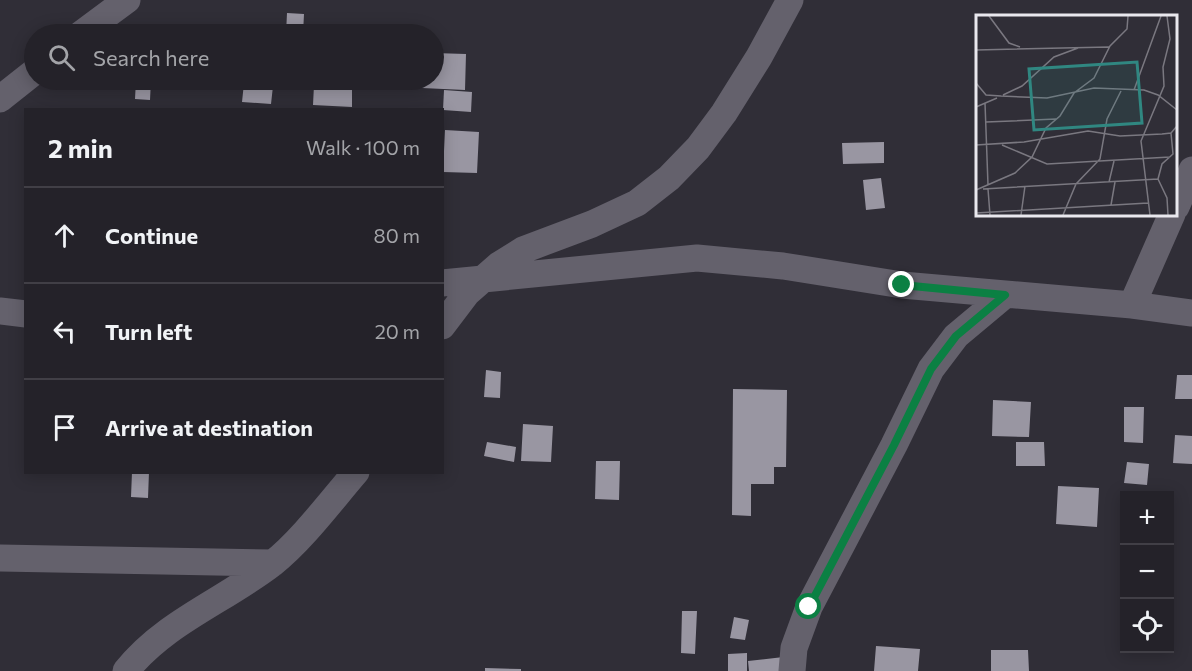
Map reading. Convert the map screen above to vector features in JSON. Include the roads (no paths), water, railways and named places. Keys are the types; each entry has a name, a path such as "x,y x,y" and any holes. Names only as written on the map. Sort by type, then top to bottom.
{"street":[{"path":"95,24 127,0"},
{"path":"444,323 466,293 500,265 523,250 592,224 638,203 669,178 698,148 724,113 759,57 790,0"},
{"path":"0,99 24,80"},
{"path":"1177,205 1192,170"},
{"path":"1132,305 1171,216"},
{"path":"444,283 697,258 783,266 902,285 1132,305 1192,313"},
{"path":"792,671 794,648 809,607 931,369 956,336 1005,295"},
{"path":"0,311 24,314"},
{"path":"126,671 138,656 169,630 273,563 296,541 354,474"},
{"path":"0,558 273,563"}]}
